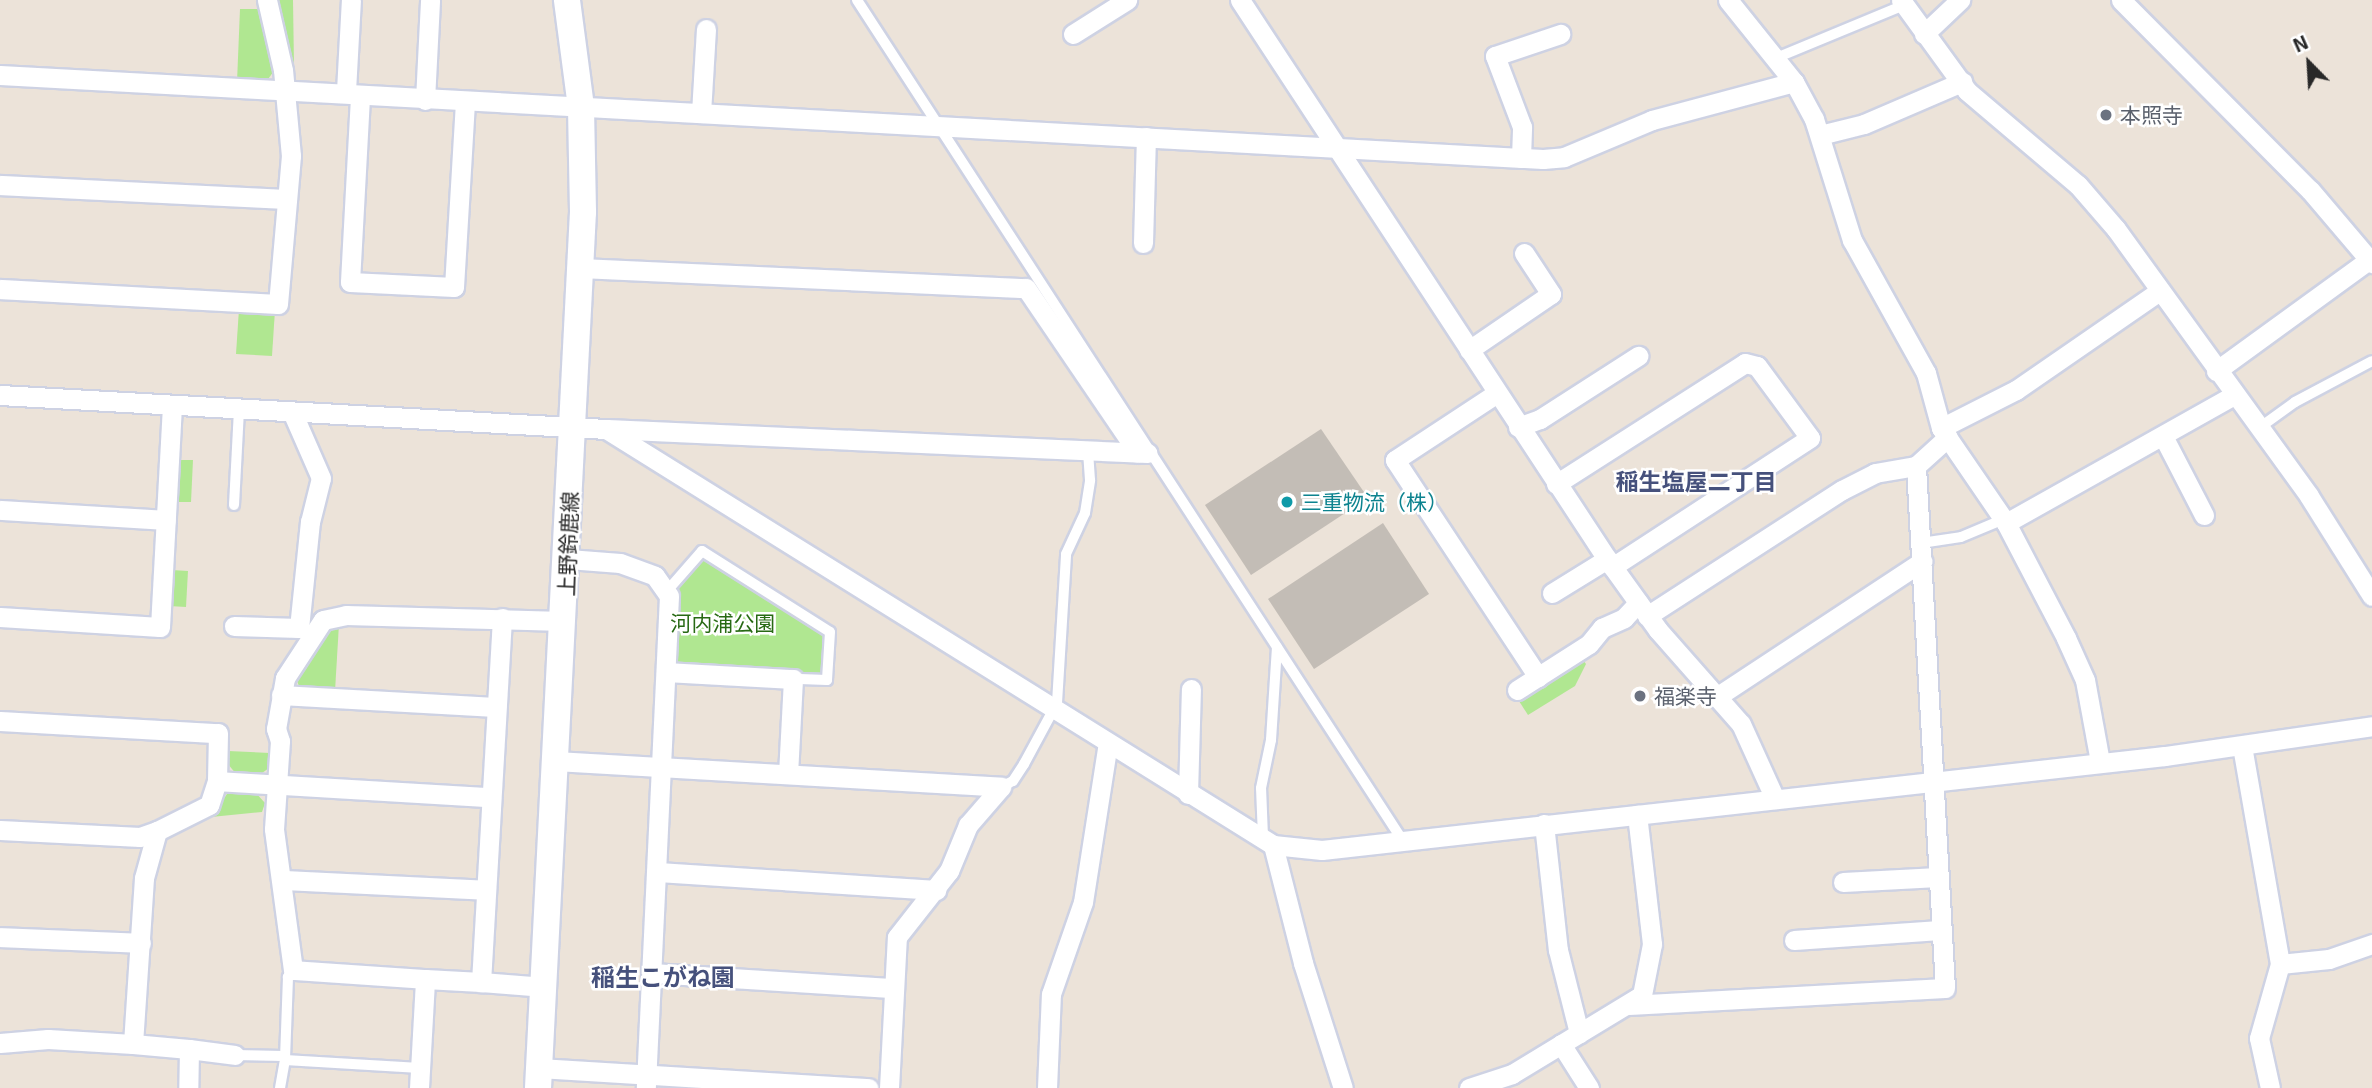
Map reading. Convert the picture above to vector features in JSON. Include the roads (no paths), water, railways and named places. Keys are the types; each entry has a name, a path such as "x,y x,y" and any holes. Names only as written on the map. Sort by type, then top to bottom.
{"main road":[{"name":"上野鈴鹿線","path":"539,1078 568,559 571,429 580,268 581,107 567,0"}],"street":[{"path":"0,289 278,304 291,156 282,93 283,70 267,0"},
{"path":"351,0 353,94 350,282 454,287 465,103"},
{"path":"425,100 430,0"},
{"path":"1073,34 1127,0"},
{"path":"1240,0 1609,563 1643,609 1718,696 1749,737 1775,799"},
{"path":"1728,0 1794,82 1820,135 1852,240 1926,373 1945,433 2005,521 2085,680 2100,762"},
{"path":"1924,34 1960,0"},
{"path":"2121,0 2310,190 2371,261 2216,371"},
{"path":"1903,2 1924,34 1974,98 2078,185 2116,229 2158,292 2309,496 2372,596"},
{"path":"701,113 706,29"},
{"path":"1521,158 1522,127 1495,56 1560,34"},
{"path":"0,75 282,93 353,94 465,103 938,125 1521,158 1564,157 1651,120 1794,82"},
{"path":"1820,135 1864,124 1962,82"},
{"path":"1143,243 1146,137"},
{"path":"0,185 287,199"},
{"path":"1469,350 1551,294 1524,253"},
{"path":"580,268 1026,288 1145,453"},
{"path":"1517,690 1589,645 1602,628 1643,609 1842,490 1875,473 1916,466 1945,433 2015,390 2158,292"},
{"path":"1518,427 1540,419 1638,356"},
{"path":"1552,593 1609,563 1810,438 1757,366 1745,363 1556,484"},
{"path":"1497,393 1395,460 1538,677"},
{"path":"0,395 571,429 1145,453"},
{"path":"2005,521 2234,395"},
{"path":"0,617 160,627 172,406"},
{"path":"234,626 299,628 310,522 321,478 293,414"},
{"path":"606,429 1053,711 1269,843 1322,850 2242,746 2372,726"},
{"path":"2163,436 2204,515"},
{"path":"1629,1005 1945,988 1916,466"},
{"path":"0,510 166,520"},
{"path":"1718,696 1922,552"},
{"path":"568,559 620,563 655,576 667,591 658,872 647,1081"},
{"path":"545,987 293,970 284,880 274,829 280,741 276,729 285,678 323,620 382,613 563,621"},
{"path":"481,982 489,797 502,618"},
{"path":"666,672 793,679 788,774"},
{"path":"1188,794 1191,689"},
{"path":"281,695 495,707"},
{"path":"0,721 218,733 217,781 209,805 157,831 140,837 0,830"},
{"path":"1047,1088 1051,994 1083,902 1108,743"},
{"path":"2242,746 2280,964 2259,1038 2270,1088"},
{"path":"556,761 661,765 1002,787"},
{"path":"217,781 277,787 489,797"},
{"path":"888,1088 891,988 897,937 936,890 968,825 1002,787"},
{"path":"1469,1088 1512,1074 1642,995 1652,944 1637,815"},
{"path":"1544,824 1558,950 1579,1033"},
{"path":"133,1045 144,878 157,831"},
{"path":"1269,843 1303,963 1343,1088"},
{"path":"658,872 936,890"},
{"path":"1843,882 1938,877"},
{"path":"284,880 485,890"},
{"path":"1794,940 1940,930"},
{"path":"0,937 141,943"},
{"path":"2280,964 2329,959 2372,944"},
{"path":"652,973 891,988"},
{"path":"419,1088 425,979"},
{"path":"0,1043 48,1039 235,1055"},
{"path":"1561,1044 1589,1088"},
{"path":"188,1088 189,1049"},
{"path":"539,1078 868,1088"}],"lane":[{"path":"857,0 1145,453 1277,647 1403,841"},
{"path":"1776,58 1903,2"},
{"path":"2259,428 2295,402 2372,361"},
{"path":"234,506 239,410"},
{"path":"1002,787 1013,780 1024,764 1053,711 1066,554 1085,513 1090,480 1088,450"},
{"path":"1922,552 2005,521"},
{"path":"667,591 702,551 830,632 827,680 793,679"},
{"path":"1269,843 1260,801 1271,740 1277,647"},
{"path":"280,1088 288,977 293,970"},
{"path":"235,1055 420,1068"}],"place":[{"name":"本照寺","path":"2106,115"},
{"name":"三重物流（株）","path":"1287,502"},
{"name":"福楽寺","path":"1640,696"}],"district":[{"name":"稲生塩屋二丁目","path":"1696,481"},
{"name":"稲生こがね園","path":"663,977"}],"park label":[{"name":"河内浦公園","path":"723,623"}]}
